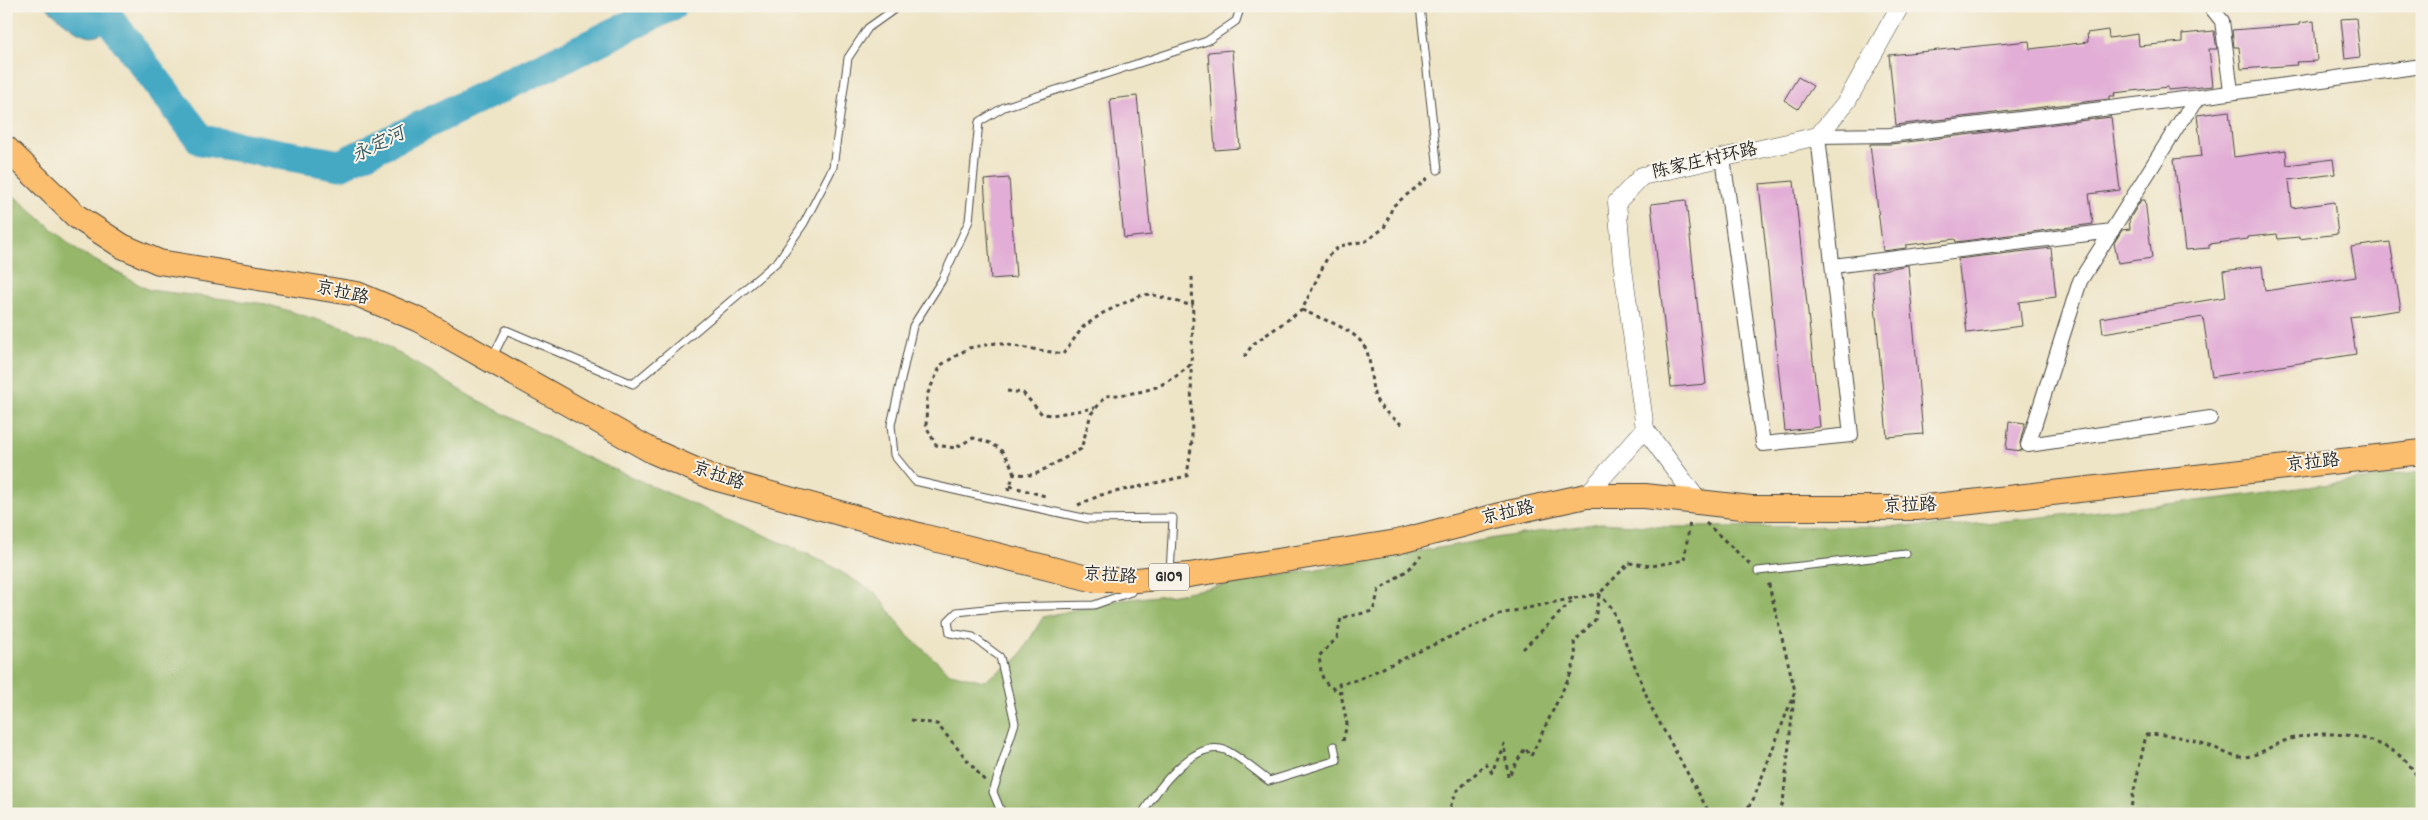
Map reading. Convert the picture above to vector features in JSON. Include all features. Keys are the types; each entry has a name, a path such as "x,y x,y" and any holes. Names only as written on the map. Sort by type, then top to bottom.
{"highway":[{"name":"京拉路","path":"6,148 76,216 122,246 159,262 357,294 419,320 652,451 714,478 922,536 1095,580 1137,580 1170,577 1398,542 1508,513 1586,496 1645,496 1751,508 1917,508 2422,452"}],"street":[{"path":"1723,158 1763,444 1850,436 1818,136 1847,101 1900,6"},
{"path":"2210,6 2222,21 2231,91"},
{"path":"1818,136 1890,135 2200,97 2231,91 2422,66"},
{"path":"2200,97 2182,119 2080,281 2028,445 2210,418"},
{"name":"陈家庄村环路","path":"1645,429 1622,261 1617,202 1642,176 1818,136"},
{"path":"1833,266 2112,231"},
{"path":"1586,496 1645,429 1690,501"}],"lane":[{"path":"491,360 506,330 633,384 778,261 804,223 833,166 848,58 868,28 899,6"},
{"path":"1170,577 1173,518 1088,519 916,481 894,454 891,425 913,326 942,280 969,221 979,122 1004,107 1207,41 1236,21 1241,6"},
{"path":"1420,6 1438,170"},
{"path":"1758,571 1906,554"},
{"path":"1002,814 993,792 1015,723 1000,657 973,637 950,632 948,621 957,612 1004,608 1094,605 1131,592 1137,580"},
{"path":"1142,814 1159,787 1199,751 1225,749 1269,781 1337,760 1334,746"}],"path":[{"path":"1244,357 1253,344 1302,310 1328,256 1340,246 1366,241 1384,228 1393,206 1438,170"},
{"path":"1070,502 1078,505 1101,495 1187,476 1192,441 1192,277"},
{"path":"1005,501 1014,474 1008,455 988,442 973,438 955,448 936,445 926,426 927,395 941,365 969,348 996,343 1063,354 1083,327 1139,296 1150,294 1193,306"},
{"path":"1302,310 1348,332 1362,343 1366,350 1376,401 1402,425"},
{"path":"1014,474 1034,475 1081,449 1091,414 1106,396 1143,393 1178,376 1191,364"},
{"path":"1007,391 1023,393 1042,414 1052,415 1096,408"},
{"path":"1010,486 1053,498"},
{"path":"1690,501 1770,582 1795,690 1783,803 1778,814"},
{"path":"1447,814 1457,791 1486,764 1492,773 1504,744 1508,777 1526,748 1531,756 1571,673 1576,657 1574,642 1595,620 1599,594 1629,563 1652,566 1684,560 1690,519 1690,501"},
{"path":"1342,693 1328,686 1322,680 1319,656 1337,638 1341,618 1373,611 1379,590 1409,569 1422,556"},
{"path":"1334,746 1343,741 1347,724 1340,684 1357,680 1500,614 1599,594"},
{"path":"1599,594 1612,608 1651,707 1710,814"},
{"path":"1523,649 1575,598"},
{"path":"1744,814 1754,798 1795,690"},
{"path":"911,720 937,724 964,754 993,792"},
{"path":"2131,814 2132,800 2146,735 2166,734 2214,748 2236,757 2264,752 2279,743 2300,736 2326,734 2359,738 2387,746 2407,761 2422,782"}],"green space":[{"path":"6,189 78,251 149,290 266,304 370,336 470,396 579,454 823,561 877,594 908,636 950,673 984,681 1018,659 1043,617 1113,601 1175,594 1501,537 1601,523 1665,527 1957,526 2215,499 2422,472 2422,814 6,814"}],"water":[{"path":"45,6 114,6 115,8 109,24 101,33 93,36 74,30"}],"building":[{"path":"2356,18 2360,57 2345,59 2341,19"},
{"path":"2314,21 2317,61 2296,62 2297,65 2241,69 2239,47 2234,47 2232,30 2299,25 2299,23"},
{"path":"2108,30 2109,38 2138,34 2139,46 2182,42 2182,34 2214,31 2217,49 2209,49 2213,86 2168,90 2168,87 2114,93 2115,96 2109,96 2109,99 1896,125 1889,55 2029,41 2030,49 2088,42 2087,33"},
{"path":"1232,50 1240,148 1215,150 1208,52"},
{"path":"1798,77 1813,86 1798,109 1784,100"},
{"path":"1137,96 1151,235 1124,238 1110,99"},
{"path":"2229,111 2234,157 2286,150 2287,165 2333,159 2335,174 2289,180 2292,208 2334,202 2338,234 2299,239 2299,237 2278,239 2277,234 2248,237 2248,239 2209,244 2209,248 2185,250 2174,159 2202,156 2197,115"},
{"path":"2111,117 2120,190 2089,194 2093,224 1956,242 1955,239 1906,245 1906,248 1883,251 1870,144 1891,144"},
{"path":"1009,178 1016,277 991,279 984,180"},
{"path":"1794,181 1820,427 1785,431 1759,184"},
{"path":"1686,200 1706,384 1671,387 1651,204"},
{"path":"2141,200 2145,200 2152,258 2118,263 2114,243 2122,230 2130,229 2129,220"},
{"path":"2390,242 2401,310 2350,317 2356,354 2212,377 2203,317 2103,333 2101,318 2226,297 2223,271 2262,266 2265,291 2356,277 2351,247"},
{"path":"2051,248 2056,297 2019,302 2022,326 1967,333 1958,259"},
{"path":"1908,265 1923,434 1887,437 1872,272"},
{"path":"2009,421 2025,423 2020,443 2022,451 2006,449"}],"waterway":[{"name":"永定河","path":"96,6 111,21 201,140 340,165 671,6"}]}
